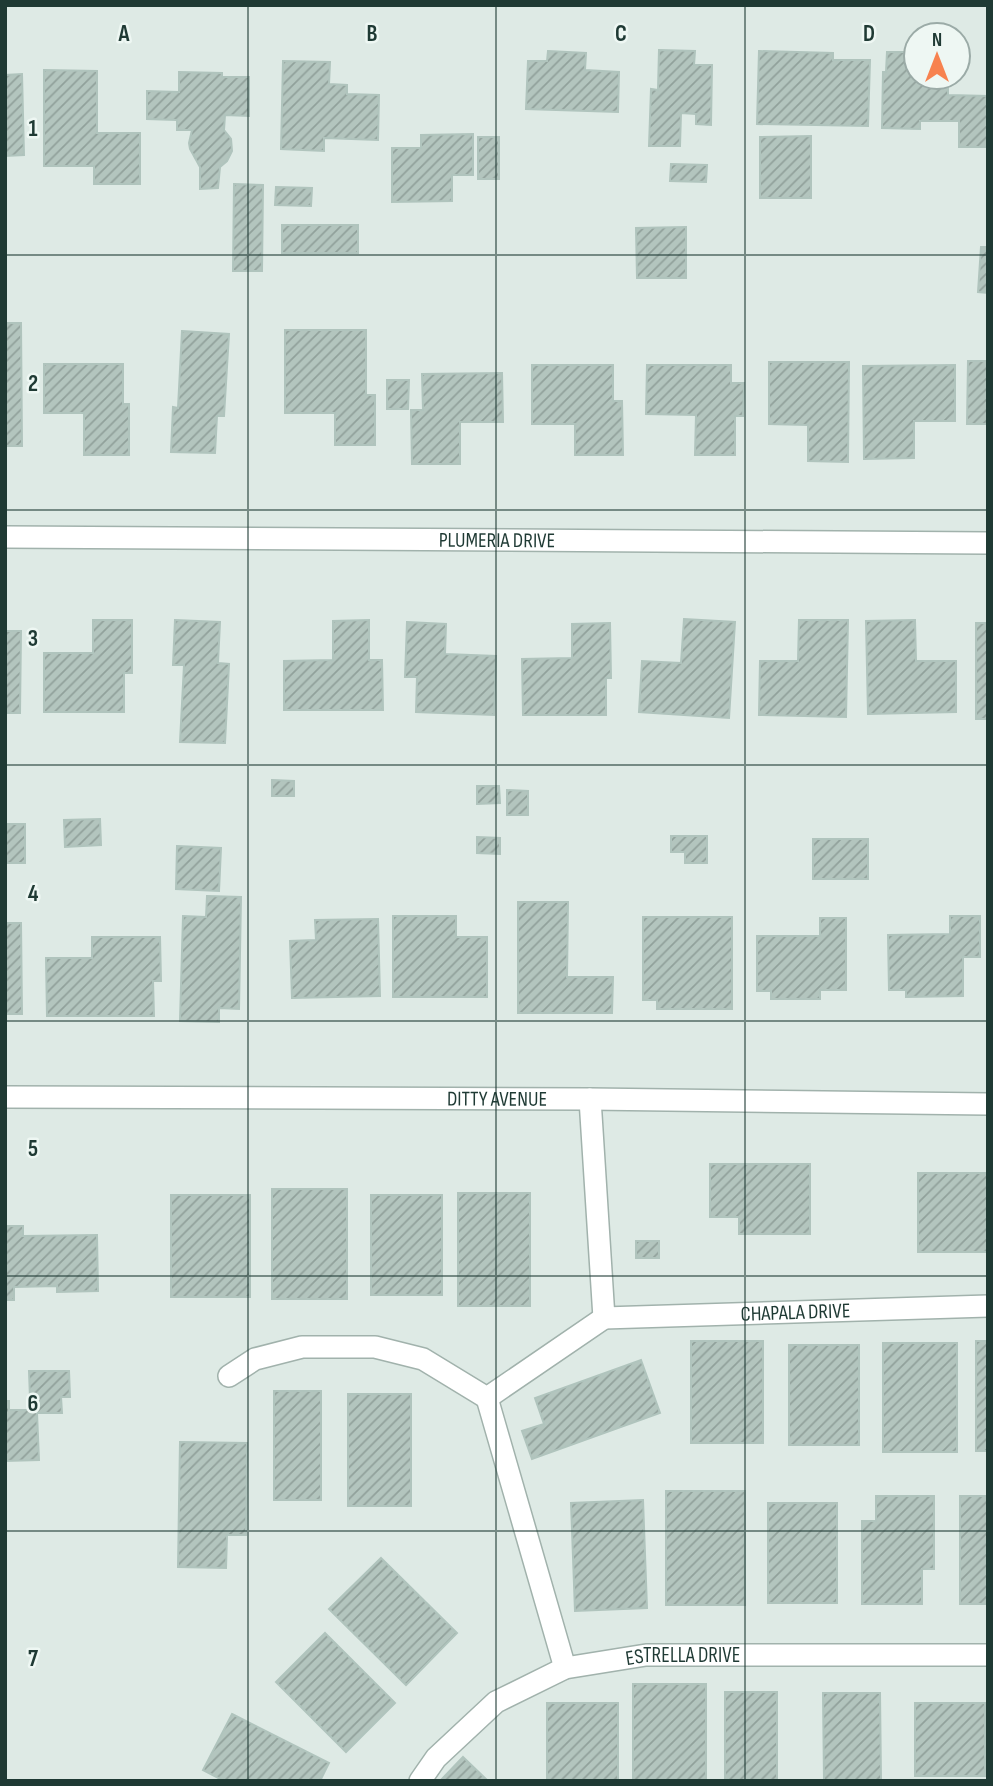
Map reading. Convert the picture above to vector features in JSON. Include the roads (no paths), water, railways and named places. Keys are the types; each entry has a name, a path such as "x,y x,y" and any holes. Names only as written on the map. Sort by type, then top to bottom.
{"street":[{"name":"PLUMERIA DRIVE","path":"5,537 988,543"},
{"name":"DITTY AVENUE","path":"5,1097 590,1098 988,1104"},
{"path":"488,1398 604,1318 590,1098"},
{"name":"CHAPALA DRIVE","path":"604,1318 988,1306"},
{"path":"229,1377 255,1359 302,1346 375,1346 423,1359 488,1398 565,1668"},
{"name":"ESTRELLA DRIVE","path":"420,1781 436,1758 496,1702 565,1668 646,1655 988,1655"}]}
